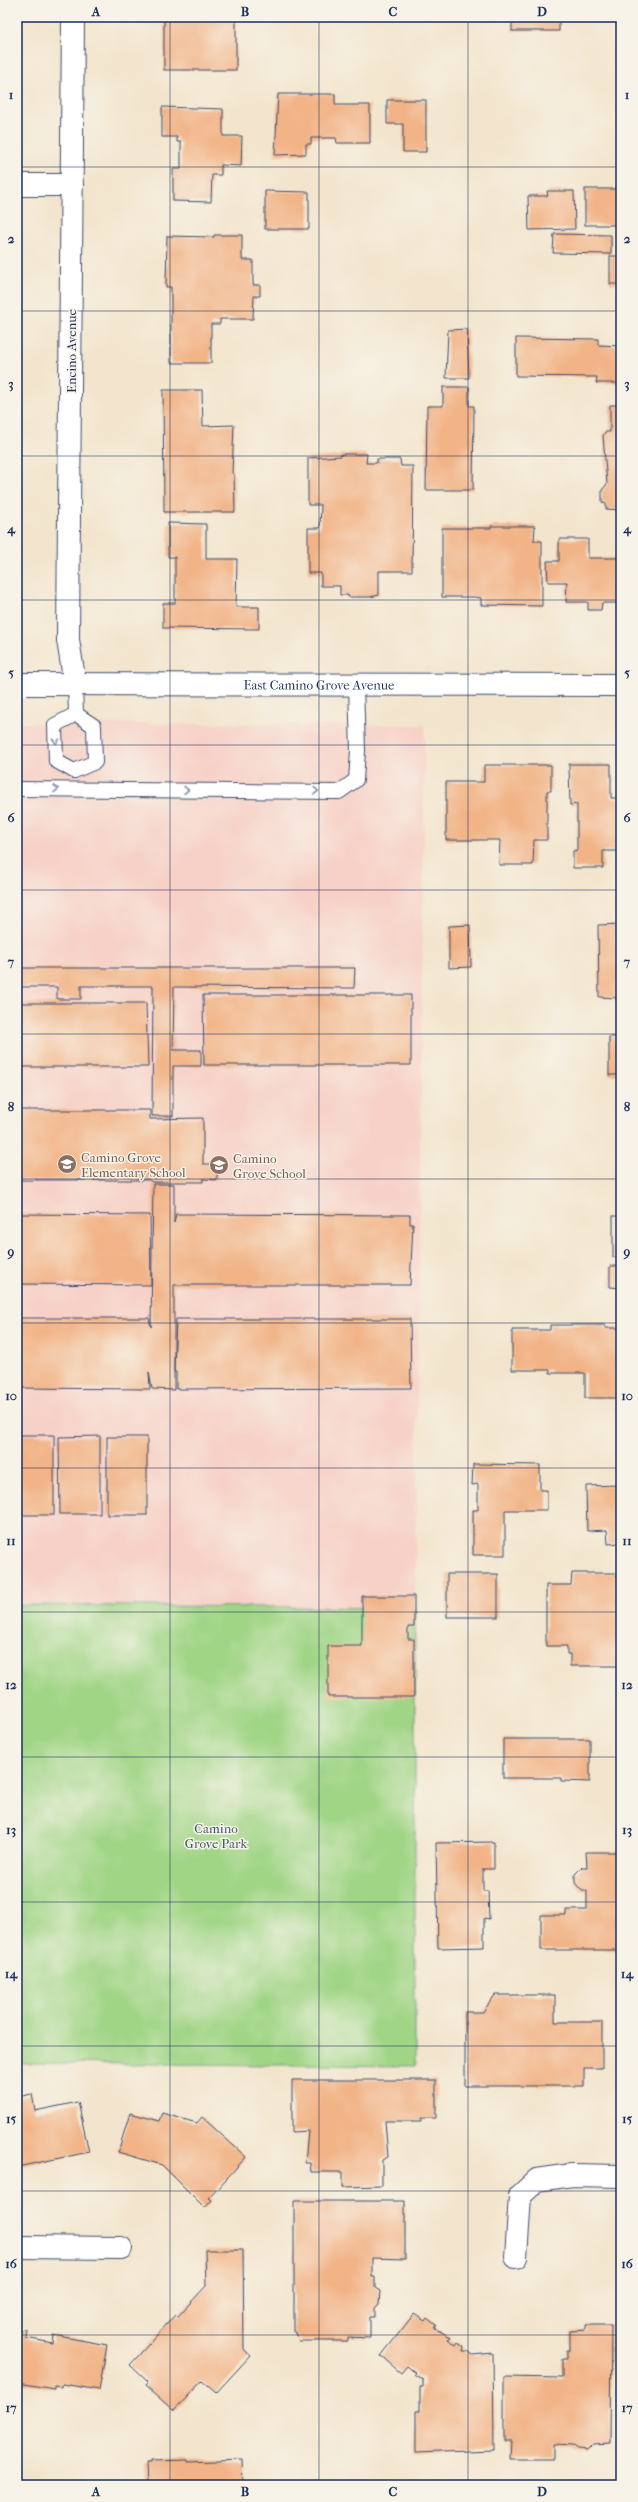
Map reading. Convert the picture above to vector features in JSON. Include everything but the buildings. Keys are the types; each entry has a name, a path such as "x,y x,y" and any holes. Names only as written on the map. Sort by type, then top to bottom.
{"street":[{"name":"Encino Avenue","path":"72,17 68,640 75,684"},
{"path":"17,185 72,185"},
{"name":"East Camino Grove Avenue","path":"17,684 621,685"},
{"path":"516,2257 520,2196 537,2180 572,2175 621,2176"},
{"path":"17,2247 121,2248"}],"lane":[{"path":"75,684 76,714"},
{"path":"17,789 339,792 356,780 358,751 356,684"},
{"path":"74,771 95,762 94,726 76,714"},
{"path":"74,771 56,761 55,725 76,714"},
{"path":"74,771 75,790"}],"shaded area":[{"name":"Camino Grove School","path":"17,723 425,725 415,1608 17,1605"}],"green space":[{"name":"Camino Grove Park","path":"17,1605 415,1608 415,2066 17,2063"}],"place":[{"name":"Camino Grove Elementary School","path":"67,1164"},
{"name":"Camino Grove School","path":"219,1165"}]}
